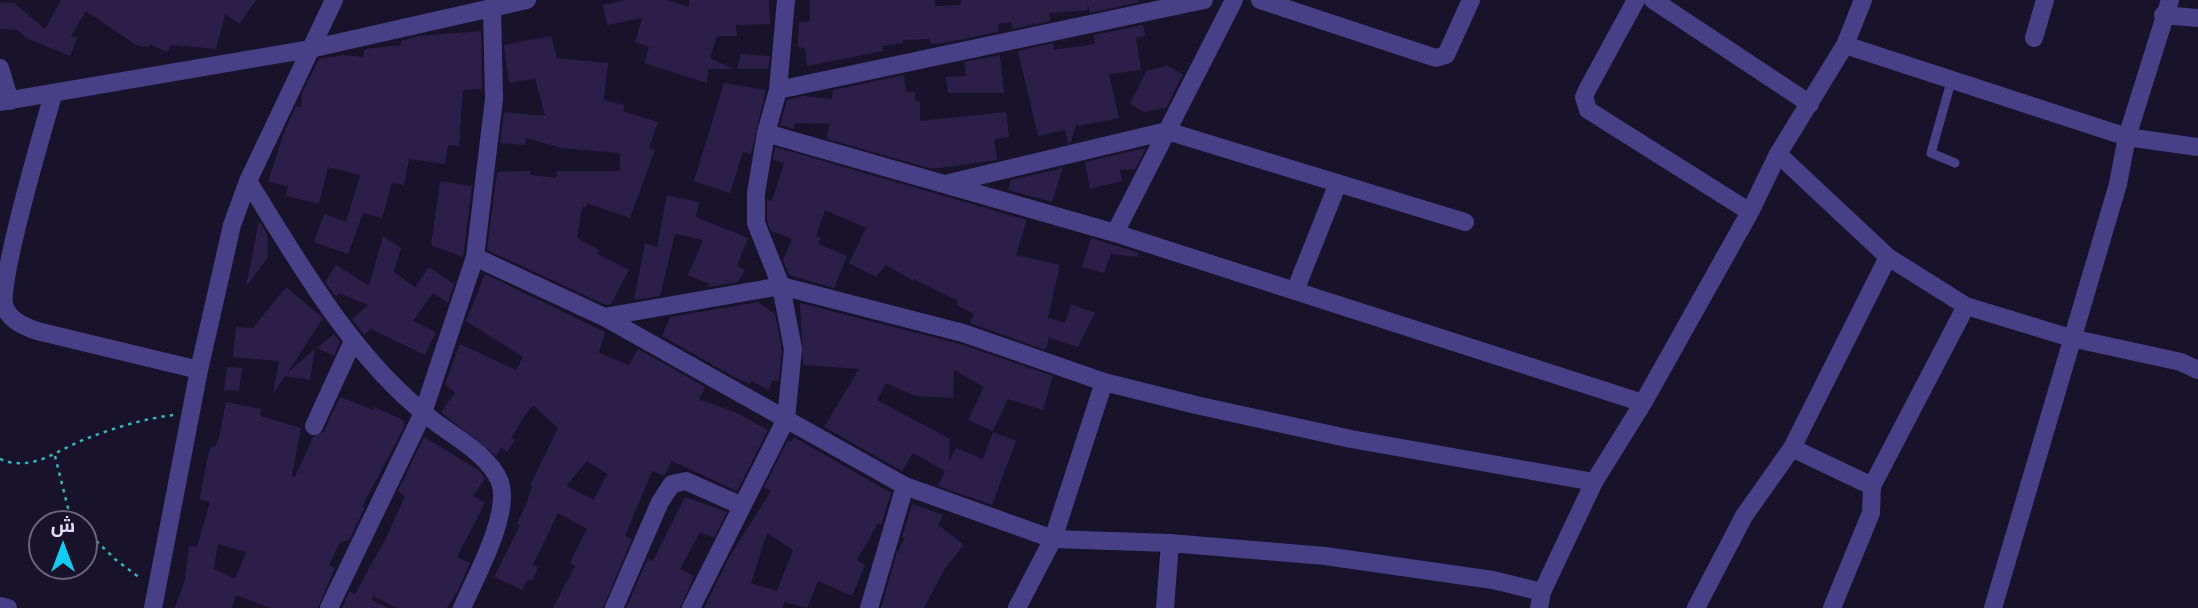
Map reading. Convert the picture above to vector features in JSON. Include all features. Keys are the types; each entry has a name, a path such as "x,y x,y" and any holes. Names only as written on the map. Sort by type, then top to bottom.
{"street":[{"path":"153,608 199,370 232,225 248,181 334,0"},
{"path":"0,68 5,101 53,95 310,49 527,0"},
{"path":"691,608 786,419 793,349 781,286 756,223 756,193 766,133 778,89 786,0"},
{"path":"778,89 1203,0"},
{"path":"1115,233 1234,0"},
{"path":"1260,0 1436,58 1446,55 1471,0"},
{"path":"1636,0 1587,90 1585,104 1588,110 1750,212"},
{"path":"1653,0 1810,104"},
{"path":"475,257 604,317 905,486 1053,539 1170,543 1325,556 1493,580 1541,600 1594,482 1643,403 1750,212 1778,154 1845,46 1863,0"},
{"path":"2034,38 2045,0"},
{"path":"329,608 423,413 475,257 494,99 492,8"},
{"path":"1993,608 2118,184 2127,137 2167,8 2198,18"},
{"path":"1845,46 2127,137 2198,147"},
{"path":"53,95 4,273 2,284 5,307 15,320 37,331 199,370"},
{"path":"945,184 1167,131 1465,222"},
{"path":"766,133 1115,233 1643,403"},
{"path":"1778,154 1888,257 1966,306 2071,338 2181,362 2198,370"},
{"path":"248,181 304,272 353,341 423,413 486,460 499,482 500,514 463,608"},
{"path":"1295,291 1338,183"},
{"path":"1696,608 1744,516 1792,448 1888,257"},
{"path":"604,317 781,286 963,333 1104,382 1351,439 1594,482"},
{"path":"1832,608 1871,513 1872,486 1966,306"},
{"path":"314,426 353,341"},
{"path":"1017,608 1053,539 1104,382"},
{"path":"1792,448 1872,486"},
{"path":"614,608 660,502 672,484 686,481 742,506"},
{"path":"869,608 905,486"},
{"path":"1165,608 1170,543"},
{"path":"0,606 8,608"}],"lane":[{"path":"1951,82 1931,153 1955,163"}],"path":[{"path":"0,459 9,463 34,464 87,438 163,416 191,413"},
{"path":"54,454 70,510"},
{"path":"98,543 116,560 157,590"}],"building":[{"path":"61,0 256,0 239,24 225,14 216,49 171,45 167,52 150,44 148,47 136,45 86,11 71,36 77,38 70,56 26,38 17,30 0,29 0,2 14,3 45,29"},
{"path":"626,0 667,0 689,7 689,0 769,0 770,24 736,25 737,36 717,36 710,58 733,69 708,69 707,83 644,63 649,47 635,42 642,18 607,25 603,5"},
{"path":"810,0 935,0 935,6 961,5 961,0 1087,0 1088,10 1049,13 1050,21 1013,29 1011,22 998,24 998,32 943,43 931,44 930,39 903,40 903,43 883,46 883,51 807,66 805,48 798,47 799,22 810,21"},
{"path":"1087,0 1139,0 1139,2 1090,13"},
{"path":"1143,25 1145,36 1136,38 1141,70 1109,74 1119,118 1078,126 1077,122 1071,142 1068,143 1065,130 1038,136 1018,51 1053,43 1054,50 1095,44 1094,35"},
{"path":"481,31 482,89 463,90 459,146 448,145 445,164 409,159 404,185 392,183 382,218 363,213 348,254 314,242 324,214 346,222 360,175 328,167 319,204 286,196 288,186 268,182 283,135 296,106 301,107 302,93 319,59 344,55 363,57 365,49 401,45 401,41 418,36"},
{"path":"551,36 557,58 608,63 604,100 625,105 623,111 658,122 649,148 655,150 630,218 587,203 586,207 582,207 577,238 599,250 597,254 629,270 611,304 606,305 487,250 497,172 530,171 530,175 556,178 557,171 620,171 620,153 561,148 526,138 525,145 500,143 504,112 545,116 535,78 509,83 504,45"},
{"path":"741,54 770,56 768,69 737,69"},
{"path":"1000,55 1004,93 948,93 946,77 966,76 964,62"},
{"path":"1167,66 1183,74 1166,108 1144,112 1130,104 1146,71"},
{"path":"904,75 906,92 915,92 915,101 920,101 920,121 1006,112 1009,137 994,139 997,160 932,169 827,139 829,124 795,123 794,129 780,125 787,100 803,96 832,99 833,90"},
{"path":"724,83 766,90 751,154 743,152 730,193 694,181"},
{"path":"775,147 1027,220 1016,255 1060,265 1048,318 1065,323 1071,304 1095,313 1078,347 1049,338 1045,350 970,323 974,314 957,305 958,301 914,279 913,281 886,265 876,277 849,263 866,228 825,210 816,236 821,238 818,244 847,256 834,288 789,275 783,260 792,239 771,231 767,221 767,199 772,201 784,163 773,160"},
{"path":"1146,148 1135,169 1120,170 1122,181 1090,189 1085,162"},
{"path":"1063,168 1052,202 1008,190 1011,180"},
{"path":"440,181 472,186 463,257 431,245"},
{"path":"667,195 699,202 696,217 748,238 737,266 745,270 738,282 708,287 709,284 688,275 703,240 675,234 660,296 634,300 645,243 657,247"},
{"path":"259,221 267,234 268,257 246,287"},
{"path":"383,236 401,248 394,272 415,287 429,267 454,284 448,303 433,293 413,321 436,332 425,355 371,329 364,335 352,319 368,305 339,293 336,297 325,282 336,265 369,286"},
{"path":"1091,238 1139,253 1138,257 1111,254 1104,273 1082,267"},
{"path":"485,274 605,332 599,353 629,365 638,349 705,387 699,399 737,413 768,430 737,491 672,461 664,476 652,471 625,536 632,539 603,608 553,608 575,566 570,563 587,529 558,513 533,565 538,567 532,581 527,580 522,590 494,577 520,525 517,524 527,502 532,486 530,485 558,428 534,406 511,438 515,440 507,452 501,448 496,456 441,412 455,393 445,384 460,344 516,370 523,357 466,321","holes":["587,461 607,474 594,500 566,486"]},
{"path":"286,287 323,318 287,373 315,349 310,380 285,376 273,394 279,361 233,357 236,327 253,328"},
{"path":"758,302 775,314 782,350 779,378 777,382 773,380 768,390 752,381 750,384 734,377 662,336 670,317"},
{"path":"800,303 960,344 1053,376 1043,410 1008,399 993,431 968,420 984,387 954,370 953,398 915,396 886,383 877,400 950,439 949,462 956,448 983,459 993,432 1016,441 992,505 938,486 945,471 913,453 902,471 824,427 859,369 803,365"},
{"path":"334,334 340,342 334,356 317,348"},
{"path":"227,367 242,368 239,391 224,390"},
{"path":"340,397 373,410 374,407 403,420 405,425 362,507 365,507 349,540 340,542 329,565 335,568 318,608 270,608 236,595 232,608 175,608 185,580 189,546 197,547 210,502 200,499 207,460 211,446 215,447 219,438 226,402 261,409 260,416 301,428 292,476 295,477 313,437 324,431","holes":["218,544 246,552 235,579 214,569"]},
{"path":"424,437 480,471 485,479 473,496 485,503 457,557 470,563 458,590 447,608 397,608 373,596 372,600 389,608 342,608 349,592 355,594 386,538 405,496 398,491"},
{"path":"794,437 891,493 881,525 878,523 857,560 865,565 852,596 818,581 807,608 784,602 783,608 704,608 731,554 771,491 764,487 788,440 791,442","holes":["767,533 793,550 777,591 751,583"]},
{"path":"685,497 727,512 714,538 700,532 680,569 694,576 680,608 626,608 648,558 653,561"},
{"path":"912,504 943,515 938,525 964,545 945,568 924,608 881,608 897,552 905,538 902,537"}]}
